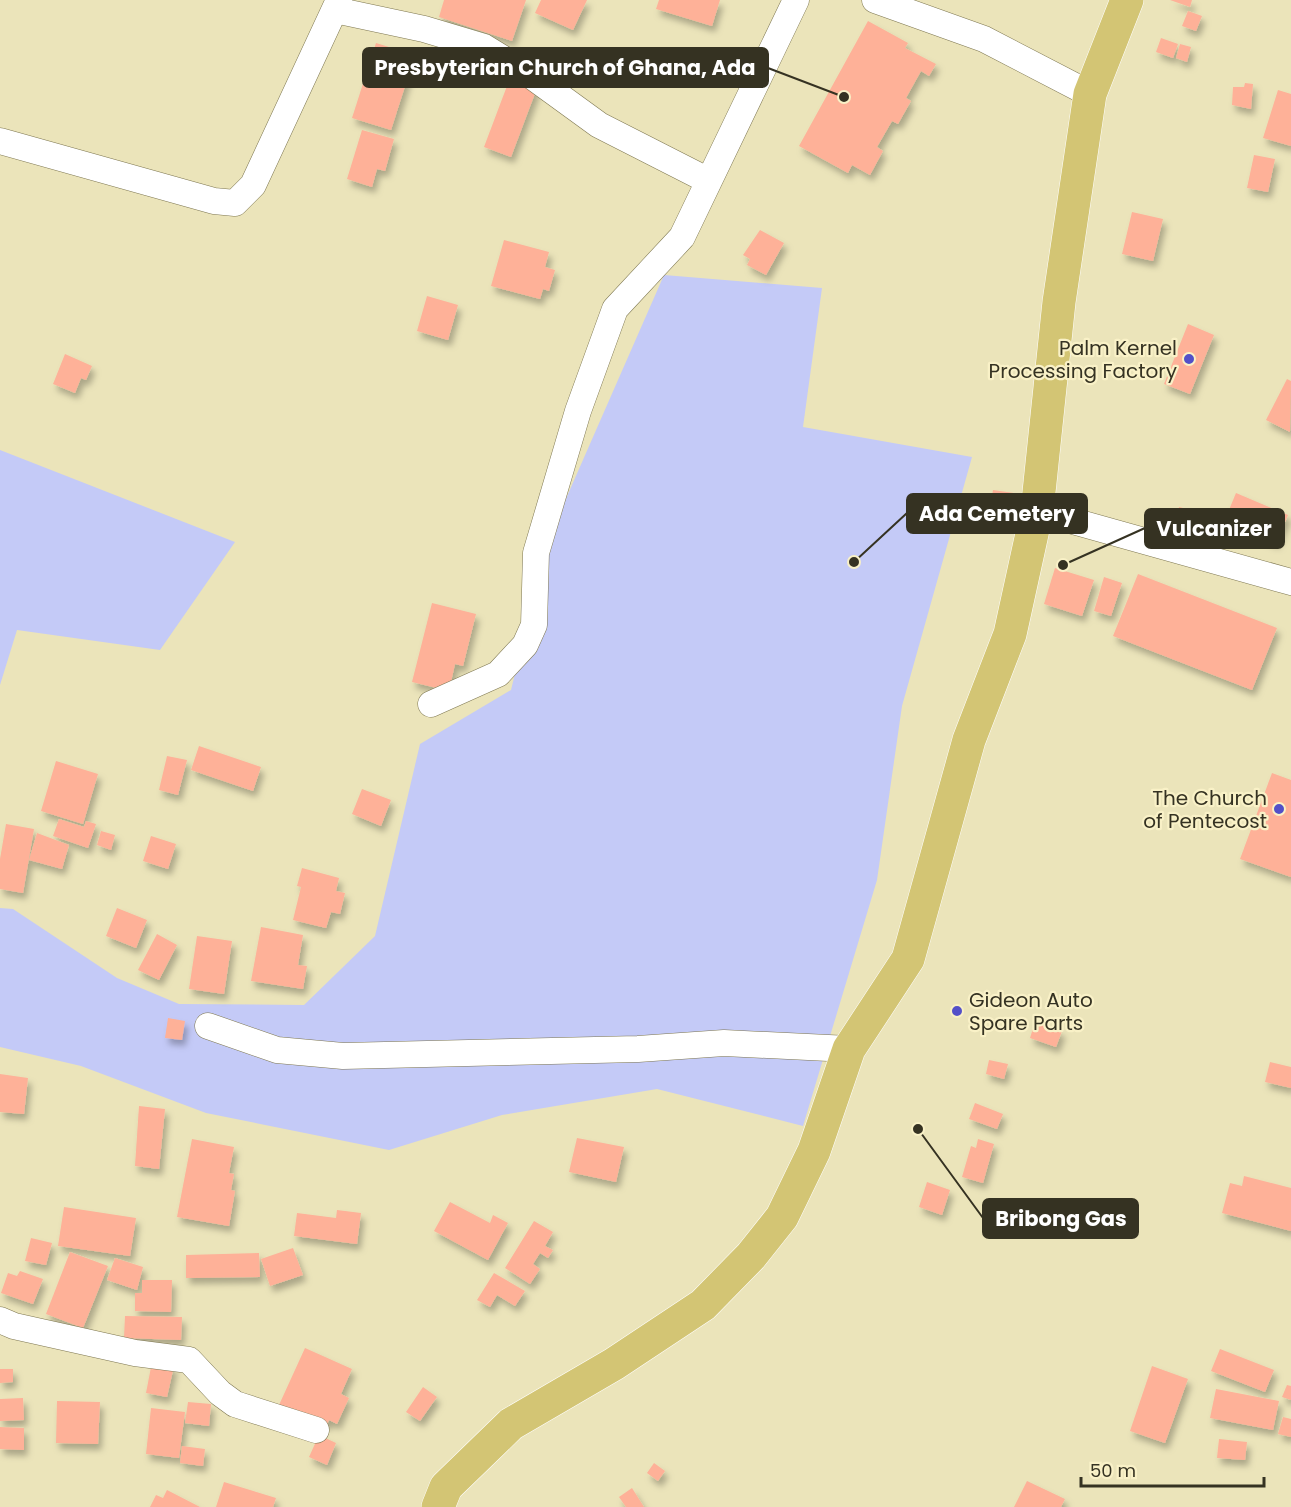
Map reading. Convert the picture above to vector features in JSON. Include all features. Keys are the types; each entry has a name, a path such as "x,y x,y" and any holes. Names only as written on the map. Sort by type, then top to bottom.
{"main road":[{"path":"438,1507 446,1487 511,1424 614,1364 703,1305 751,1256 782,1217 814,1151 849,1049 908,959 969,740 1010,634 1037,512 1059,302 1090,94 1127,0"}],"street":[{"path":"431,704 498,674 525,645 534,625 536,553 578,411 615,309 681,237 796,0"},
{"path":"875,0 984,39 1090,94"},
{"path":"0,141 214,201 235,203 253,185 337,5 484,47 533,77 598,125 707,180"},
{"path":"1037,512 1291,582"},
{"path":"208,1026 277,1050 344,1056 638,1050 724,1042 849,1049"},
{"path":"0,1320 14,1326 135,1353 189,1360 220,1393 235,1404 316,1430"}],"shaded area":[{"path":"664,275 822,288 803,427 972,457 902,706 877,880 803,1126 657,1089 502,1115 389,1150 206,1113 81,1066 0,1047 0,908 13,909 117,978 179,1004 304,1005 375,936 420,744 511,690 547,542"},
{"path":"0,450 235,542 160,650 17,630 0,685"}],"building":[{"path":"444,0 526,0 512,41 439,17"},
{"path":"541,0 587,0 573,30 535,13"},
{"path":"659,0 720,0 712,26 656,9"},
{"path":"1170,0 1192,0 1190,7"},
{"path":"1188,11 1202,16 1196,31 1182,26"},
{"path":"868,21 908,43 905,48 936,64 929,76 921,71 906,98 911,101 898,124 892,121 877,147 883,151 870,175 852,165 848,173 799,146"},
{"path":"1161,38 1178,44 1173,58 1156,52"},
{"path":"376,43 415,55 391,130 352,118"},
{"path":"1180,44 1191,47 1187,62 1176,58"},
{"path":"510,78 537,88 511,157 484,147"},
{"path":"1245,83 1253,84 1251,109 1232,105 1233,87 1244,87"},
{"path":"1278,90 1291,94 1291,146 1263,138"},
{"path":"362,130 394,139 385,171 377,169 372,187 347,179"},
{"path":"1254,155 1275,159 1268,192 1247,188"},
{"path":"1132,212 1163,219 1153,261 1122,254"},
{"path":"760,230 784,243 766,275 747,265 750,259 743,255"},
{"path":"504,240 549,252 545,267 555,270 549,291 543,289 540,299 491,286"},
{"path":"427,296 458,305 448,340 417,331"},
{"name":"Palm Kernel Processing Factory","path":"1188,324 1214,335 1190,394 1164,384"},
{"path":"65,354 92,366 86,380 81,378 75,393 53,384"},
{"path":"1287,379 1291,381 1290,432 1266,420"},
{"path":"993,490 1014,493 1011,511 990,507"},
{"path":"1236,493 1288,515 1276,543 1224,522"},
{"path":"1179,507 1204,513 1199,535 1174,528"},
{"path":"1055,568 1094,580 1082,616 1044,604"},
{"path":"1138,574 1277,628 1252,690 1113,636"},
{"path":"1104,577 1122,583 1111,616 1094,611"},
{"path":"432,603 476,614 463,666 455,664 449,691 412,682"},
{"path":"199,746 261,767 253,791 191,770"},
{"path":"167,756 187,760 178,795 159,790"},
{"path":"56,761 98,774 83,824 41,811"},
{"path":"1272,773 1291,780 1291,877 1240,859"},
{"path":"362,789 391,800 381,826 352,814"},
{"path":"59,819 84,827 86,821 96,824 88,848 53,836"},
{"path":"6,824 34,829 23,893 0,889 0,859"},
{"path":"101,831 115,835 111,850 97,845"},
{"path":"37,833 69,845 62,869 29,860"},
{"path":"151,836 176,844 168,869 143,861"},
{"path":"302,868 339,878 336,891 345,893 340,914 331,912 326,928 293,920 301,887 297,886"},
{"path":"117,908 147,920 136,948 106,936"},
{"path":"261,927 303,935 298,965 307,966 303,989 251,981"},
{"path":"157,934 177,945 159,980 138,970"},
{"path":"197,936 232,941 224,994 189,989"},
{"path":"168,1018 185,1021 182,1040 165,1038"},
{"path":"1035,1022 1062,1031 1056,1047 1030,1038"},
{"path":"989,1060 1008,1064 1004,1079 986,1074"},
{"path":"1270,1062 1291,1067 1291,1088 1265,1082"},
{"path":"0,1074 28,1078 24,1114 0,1112"},
{"path":"975,1103 1003,1114 997,1129 969,1119"},
{"path":"139,1106 165,1109 159,1169 135,1166"},
{"path":"577,1138 624,1147 616,1182 569,1172"},
{"path":"192,1139 234,1147 229,1173 234,1174 231,1190 235,1191 229,1226 177,1217"},
{"path":"978,1139 994,1144 983,1183 962,1177 971,1146 976,1148"},
{"path":"1244,1176 1291,1188 1291,1231 1222,1213 1230,1183 1242,1186"},
{"path":"927,1182 950,1190 942,1215 919,1207"},
{"path":"450,1202 490,1223 493,1215 508,1223 488,1260 434,1231"},
{"path":"64,1207 136,1218 130,1256 58,1246"},
{"path":"337,1210 361,1213 357,1244 294,1236 297,1213 336,1218"},
{"path":"534,1221 553,1232 545,1246 553,1250 548,1258 540,1253 533,1264 540,1269 530,1284 505,1268"},
{"path":"31,1238 52,1243 46,1265 25,1261"},
{"path":"293,1248 303,1275 270,1286 261,1259"},
{"path":"70,1252 108,1266 83,1328 46,1314"},
{"path":"259,1253 260,1277 186,1278 186,1255"},
{"path":"115,1258 143,1267 137,1290 107,1280"},
{"path":"20,1271 43,1279 33,1304 1,1293 8,1273 17,1276"},
{"path":"494,1273 525,1291 515,1306 497,1295 490,1307 477,1300"},
{"path":"142,1280 172,1280 171,1312 135,1311 135,1293 142,1293"},
{"path":"125,1316 182,1317 181,1340 124,1338"},
{"path":"305,1348 352,1369 341,1394 349,1398 337,1424 329,1420 327,1425 279,1405"},
{"path":"1220,1349 1274,1370 1265,1392 1211,1371"},
{"path":"152,1362 174,1366 167,1397 146,1393"},
{"path":"1152,1366 1188,1379 1165,1443 1130,1431"},
{"path":"0,1369 13,1369 13,1382 0,1383"},
{"path":"1287,1385 1291,1386 1291,1400 1282,1397"},
{"path":"423,1387 437,1397 420,1421 406,1412"},
{"path":"1216,1389 1279,1401 1273,1430 1210,1418"},
{"path":"23,1398 24,1420 0,1421 0,1399"},
{"path":"57,1401 100,1402 98,1444 56,1443"},
{"path":"188,1402 211,1404 209,1426 185,1423"},
{"path":"151,1408 185,1412 179,1458 146,1454"},
{"path":"1283,1417 1291,1419 1291,1437 1278,1434"},
{"path":"0,1427 24,1428 24,1450 0,1449"},
{"path":"319,1435 336,1443 327,1465 309,1457"},
{"path":"1219,1439 1247,1442 1245,1460 1217,1458"},
{"path":"182,1446 205,1449 203,1466 180,1463"},
{"path":"654,1463 665,1471 658,1481 647,1473"},
{"path":"1027,1481 1065,1499 1061,1507 1014,1507"},
{"path":"224,1482 276,1498 273,1507 216,1507"},
{"path":"632,1488 644,1507 626,1507 619,1497"},
{"path":"167,1490 200,1507 150,1507 156,1495 163,1498"}],"place":[{"name":"Presbyterian Church of Ghana, Ada","path":"844,97"},
{"name":"Palm Kernel Processing Factory","path":"1189,359"},
{"name":"Ada Cemetery","path":"854,562"},
{"name":"Vulcanizer","path":"1063,565"},
{"name":"The Church of Pentecost","path":"1279,809"},
{"name":"Gideon Auto Spare Parts","path":"957,1011"},
{"name":"Bribong Gas","path":"918,1129"}]}
